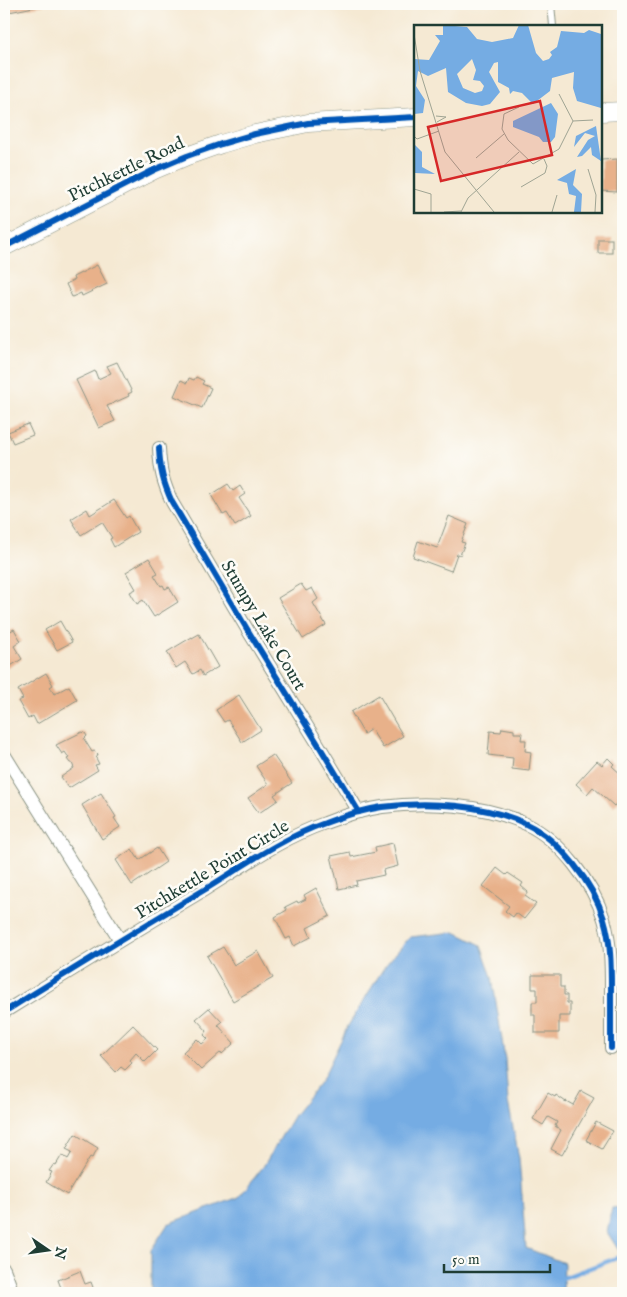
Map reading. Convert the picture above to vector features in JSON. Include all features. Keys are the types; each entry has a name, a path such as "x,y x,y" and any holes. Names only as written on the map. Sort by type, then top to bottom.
{"main road":[{"path":"602,112 623,111"},
{"name":"Pitchkettle Road","path":"4,247 154,170 221,144 308,122 414,116"}],"street":[{"name":"Stumpy Lake Court","path":"159,448 160,469 172,502 359,812"},
{"path":"4,754 120,940"},
{"name":"Pitchkettle Point Circle","path":"4,1012 280,843 324,823 359,812 382,807 447,806 484,810 527,824 558,848 575,866 586,882 604,918 608,936 611,958 612,1048"},
{"path":"4,1269 13,1293"}],"lane":[{"path":"551,4 553,25"}],"water":[{"path":"455,932 481,945 492,977 505,1059 508,1102 519,1158 526,1248 564,1263 563,1293 151,1293 151,1250 168,1224 239,1197 263,1167 294,1115 322,1080 348,1026 385,966 410,937"},
{"path":"623,1207 623,1257 607,1232 612,1208"}],"building":[{"path":"7,4 44,4 44,5 9,12"},
{"path":"617,159 617,192 602,191 602,160"},
{"path":"598,239 612,239 612,253 598,253"},
{"path":"97,265 107,284 82,296 81,293 72,297 66,284 74,280 73,277"},
{"path":"117,362 132,392 128,394 129,396 107,406 115,421 99,428 76,380 95,371 98,379 111,373 107,366"},
{"path":"196,377 204,381 202,384 211,388 202,408 174,396 181,380 187,383 189,378 194,380"},
{"path":"28,424 33,435 13,443 8,432"},
{"path":"228,484 233,491 240,486 245,494 239,498 251,516 235,526 227,513 223,515 211,495"},
{"path":"114,500 126,518 129,516 138,532 114,547 110,539 112,538 102,522 81,535 71,519 87,509 90,515"},
{"path":"449,516 468,524 461,542 465,543 460,555 457,554 451,571 413,557 418,541 437,548"},
{"path":"149,558 158,573 154,575 161,586 163,585 165,589 169,587 178,602 154,617 143,600 137,604 130,592 136,589 126,572"},
{"path":"301,584 306,591 312,588 318,599 313,603 326,625 303,639 278,598"},
{"path":"60,621 72,642 57,650 45,630"},
{"path":"4,627 7,633 14,629 21,641 14,646 22,659 4,670"},
{"path":"199,634 218,667 203,676 200,670 193,674 185,662 176,668 167,652"},
{"path":"46,673 53,685 50,687 54,694 69,686 77,700 37,724 33,716 28,719 18,701 23,699 18,690"},
{"path":"239,695 261,730 242,742 228,720 224,722 216,710"},
{"path":"379,695 403,736 383,748 371,729 364,734 351,712"},
{"path":"502,728 514,730 514,733 522,733 521,740 526,740 525,751 531,752 529,771 512,769 513,758 488,755 490,731 501,732"},
{"path":"82,732 87,736 84,739 92,752 94,751 98,754 96,758 99,764 95,765 98,770 69,788 61,777 74,768 67,759 69,758 65,752 62,754 56,745"},
{"path":"273,755 292,783 274,795 278,800 259,813 248,798 268,784 256,766"},
{"path":"608,758 614,764 612,766 623,776 623,796 614,806 593,787 587,794 576,784 597,761 602,765"},
{"path":"101,793 120,827 102,839 82,805"},
{"path":"393,843 398,866 383,870 384,875 356,881 357,885 339,889 331,856 350,852 351,857 376,852 375,847"},
{"path":"157,848 166,862 132,885 116,860 132,849 139,860"},
{"path":"497,868 506,875 508,873 523,883 521,886 528,892 525,896 536,904 524,919 516,913 513,917 505,911 509,906 483,886"},
{"path":"316,888 330,916 307,928 311,937 294,946 290,937 286,939 275,917 287,910 285,907 306,899 304,895"},
{"path":"223,947 234,965 258,951 273,978 233,1001 207,956"},
{"path":"532,975 560,975 560,987 564,987 567,1003 570,1003 570,1016 559,1016 559,1033 535,1033 535,1015 532,1015 532,1002 537,1002 537,989 532,989"},
{"path":"209,1008 222,1022 218,1025 234,1043 201,1070 183,1052 197,1039 202,1044 208,1039 204,1035 207,1031 196,1019"},
{"path":"133,1025 157,1050 145,1062 136,1053 130,1060 132,1063 125,1070 121,1067 116,1072 101,1056"},
{"path":"581,1091 594,1098 562,1155 551,1149 561,1130 555,1126 557,1122 548,1117 543,1125 533,1119 548,1093 555,1097 556,1095 573,1105"},
{"path":"596,1122 613,1131 602,1149 586,1140"},
{"path":"75,1134 98,1148 92,1158 90,1157 67,1195 46,1182 52,1172 49,1171 54,1164 56,1165 62,1155 68,1159 72,1152 66,1149"},
{"path":"80,1271 85,1284 91,1282 95,1293 63,1293 58,1280"}],"waterway":[{"path":"563,1278 622,1256"}],"cycle path":[{"path":"4,247 154,170 221,144 255,134 308,123 414,117"},
{"path":"159,448 162,476 172,502 359,812"},
{"path":"4,1012 293,836 332,820 367,810 399,805 436,804 474,808 510,817 539,831 574,864 599,905 608,936 611,972 611,1048"}]}
